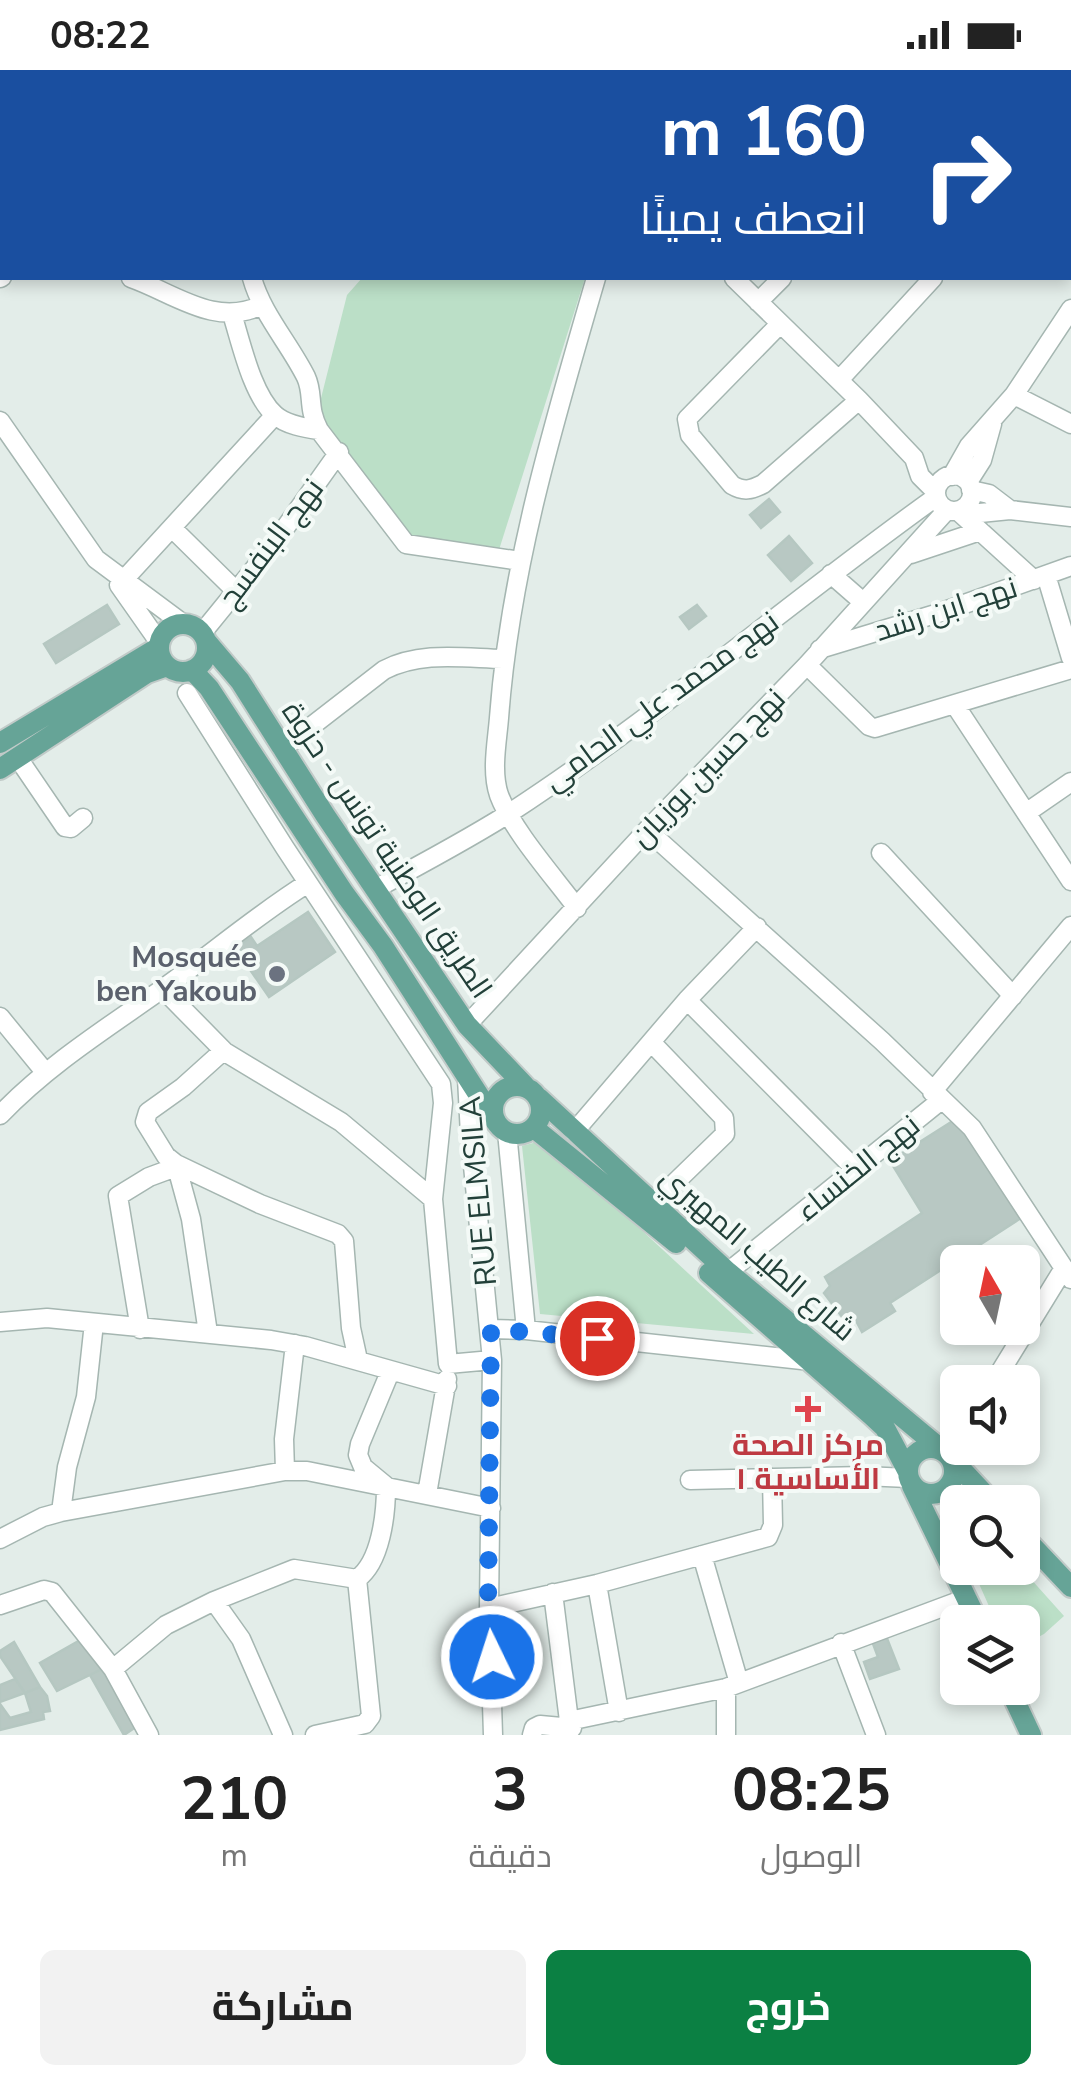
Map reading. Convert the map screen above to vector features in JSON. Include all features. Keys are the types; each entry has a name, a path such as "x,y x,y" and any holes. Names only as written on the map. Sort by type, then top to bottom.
{"main road":[{"path":"9,764 147,673 162,652 170,628 182,624 204,637 206,656 192,670 176,671 162,652"},
{"name":"الطريق الوطنية تونس - حزوة","path":"204,637 240,681 467,1025 532,1092"},
{"path":"0,743 162,652"},
{"name":"الطريق الوطنية تونس - حزوة","path":"192,670 209,688 344,893 384,946 501,1127"},
{"path":"510,1086 532,1092 542,1114 534,1128 518,1134 501,1127 493,1108 498,1094 510,1086"},
{"name":"شارع الطيب المهيري","path":"532,1092 728,1272 940,1444"},
{"name":"شارع الطيب المهيري","path":"534,1128 666,1234 885,1428 970,1605"},
{"path":"940,1450 926,1448 913,1456 909,1478 918,1491 933,1494 947,1488 954,1474 952,1465"},
{"name":"شارع الطيب المهيري","path":"961,1465 978,1485"},
{"path":"1040,1554 1071,1587"},
{"path":"1017,1705 1031,1735"}],"street":[{"path":"135,280 207,310 232,314 262,305"},
{"path":"253,280 262,305 306,378 310,413 406,544 520,561"},
{"path":"577,908 508,814 496,781 503,659 520,561 595,280"},
{"path":"736,280 840,379 914,458 934,468 980,531 1040,578 1071,658"},
{"path":"758,302 780,280"},
{"path":"840,379 931,280"},
{"path":"952,494 969,446 1014,396 1071,309"},
{"path":"232,314 249,369 275,415 303,428 320,430"},
{"path":"780,324 687,419 690,435 732,485 752,490 763,484 859,400"},
{"path":"1014,396 1071,424"},
{"path":"117,580 173,530 275,415"},
{"path":"0,421 59,509 117,580 162,652"},
{"name":"نهج البنفسج","path":"204,637 339,452"},
{"path":"952,494 980,513 1010,510 1071,516"},
{"name":"نهج حسين بوزيان","path":"467,1025 807,665 906,556 952,494"},
{"name":"نهج محمد علي الحامي","path":"375,889 508,814 742,645 831,574 952,494"},
{"path":"173,530 237,592"},
{"path":"906,556 980,531"},
{"name":"نهج ابن رشد","path":"820,649 1071,566"},
{"path":"831,574 863,602"},
{"path":"117,580 182,624"},
{"path":"282,749 384,670 401,662 419,657 503,659"},
{"path":"807,665 875,728 1071,669"},
{"path":"187,692 441,1084 444,1103 433,1199 448,1364 427,1494"},
{"path":"955,704 1071,881"},
{"path":"9,764 65,826 72,828 83,818"},
{"path":"1026,813 1071,782"},
{"path":"648,830 882,1041 984,1144 1068,1273 1006,1365"},
{"path":"881,853 1012,996"},
{"path":"0,1115 45,1072 308,882"},
{"name":"نهج الخنساء","path":"728,1272 856,1170 936,1096 1012,996 1064,948 1071,926"},
{"path":"574,1132 688,1000 758,928"},
{"path":"162,989 223,1050 341,1122 433,1199"},
{"path":"688,1000 856,1170"},
{"path":"0,1017 45,1072"},
{"path":"652,1042 727,1125 725,1134 653,1204"},
{"path":"223,1050 145,1117 166,1156 176,1166 338,1234 344,1242 351,1328 358,1360"},
{"name":"RUE ELMSILA","path":"468,1078 473,1168 491,1329 811,1361"},
{"path":"501,1127 526,1330"},
{"path":"140,1329 118,1196 176,1166"},
{"path":"176,1166 191,1220 208,1333"},
{"path":"0,1322 46,1318 295,1344 446,1386"},
{"path":"61,1512 86,1397 94,1323"},
{"path":"491,1329 488,1608 493,1735"},
{"path":"285,1471 284,1438 295,1344"},
{"path":"448,1364 492,1360"},
{"path":"386,1486 362,1467 358,1455 390,1372"},
{"path":"0,1539 43,1516 285,1471 306,1471 490,1508"},
{"path":"488,1608 597,1584 771,1534 772,1478"},
{"path":"690,1480 909,1478"},
{"path":"113,1669 166,1625 214,1600 294,1569 357,1579 367,1572 373,1559 386,1486"},
{"path":"702,1556 732,1686 726,1735"},
{"path":"314,1735 365,1724 371,1716 357,1579"},
{"path":"597,1584 619,1712"},
{"path":"0,1605 44,1590 52,1592 113,1669 148,1735"},
{"path":"553,1594 571,1728"},
{"path":"532,1735 540,1725 571,1728 619,1712 732,1686 967,1598"},
{"path":"214,1600 241,1639 282,1735"},
{"path":"841,1643 876,1735"}],"green space":[{"path":"360,280 584,280 498,553 405,536 317,414 347,295"},
{"path":"544,1140 754,1334 540,1314 522,1146"},
{"path":"980,1585 1036,1585 1064,1616 1040,1636 1040,1605 988,1605"}],"building":[{"path":"769,499 780,512 761,528 750,515"},
{"path":"789,536 812,563 791,581 768,555"},
{"path":"107,605 119,624 56,663 44,644"},
{"path":"697,605 706,616 689,629 680,617"},
{"name":"Mosquée ben Yakoub","path":"308,912 335,952 269,997 235,948 251,937 257,946"},
{"path":"956,1119 1021,1218 979,1245 940,1245 940,1271 890,1303 895,1311 862,1332 853,1315 846,1322 824,1293 830,1286 825,1277 922,1213 890,1161"},
{"path":"886,1636 899,1669 870,1679 864,1662 878,1657 872,1641"},
{"path":"84,1638 104,1668 57,1691 40,1663"},
{"path":"14,1642 40,1687 25,1693 0,1656 0,1651"},
{"path":"104,1668 137,1726 124,1735 90,1675"},
{"path":"15,1679 25,1693 0,1702 0,1685"},
{"path":"40,1687 50,1711 43,1712 44,1719 0,1730 0,1704 10,1718 31,1712 25,1693"}],"place":[{"name":"Mosquée ben Yakoub","path":"277,974"},
{"name":"مركز الصحة الأساسية ١","path":"808,1409"}],"route":[{"path":"492,1657 488,1608 491,1329 597,1338"}]}
